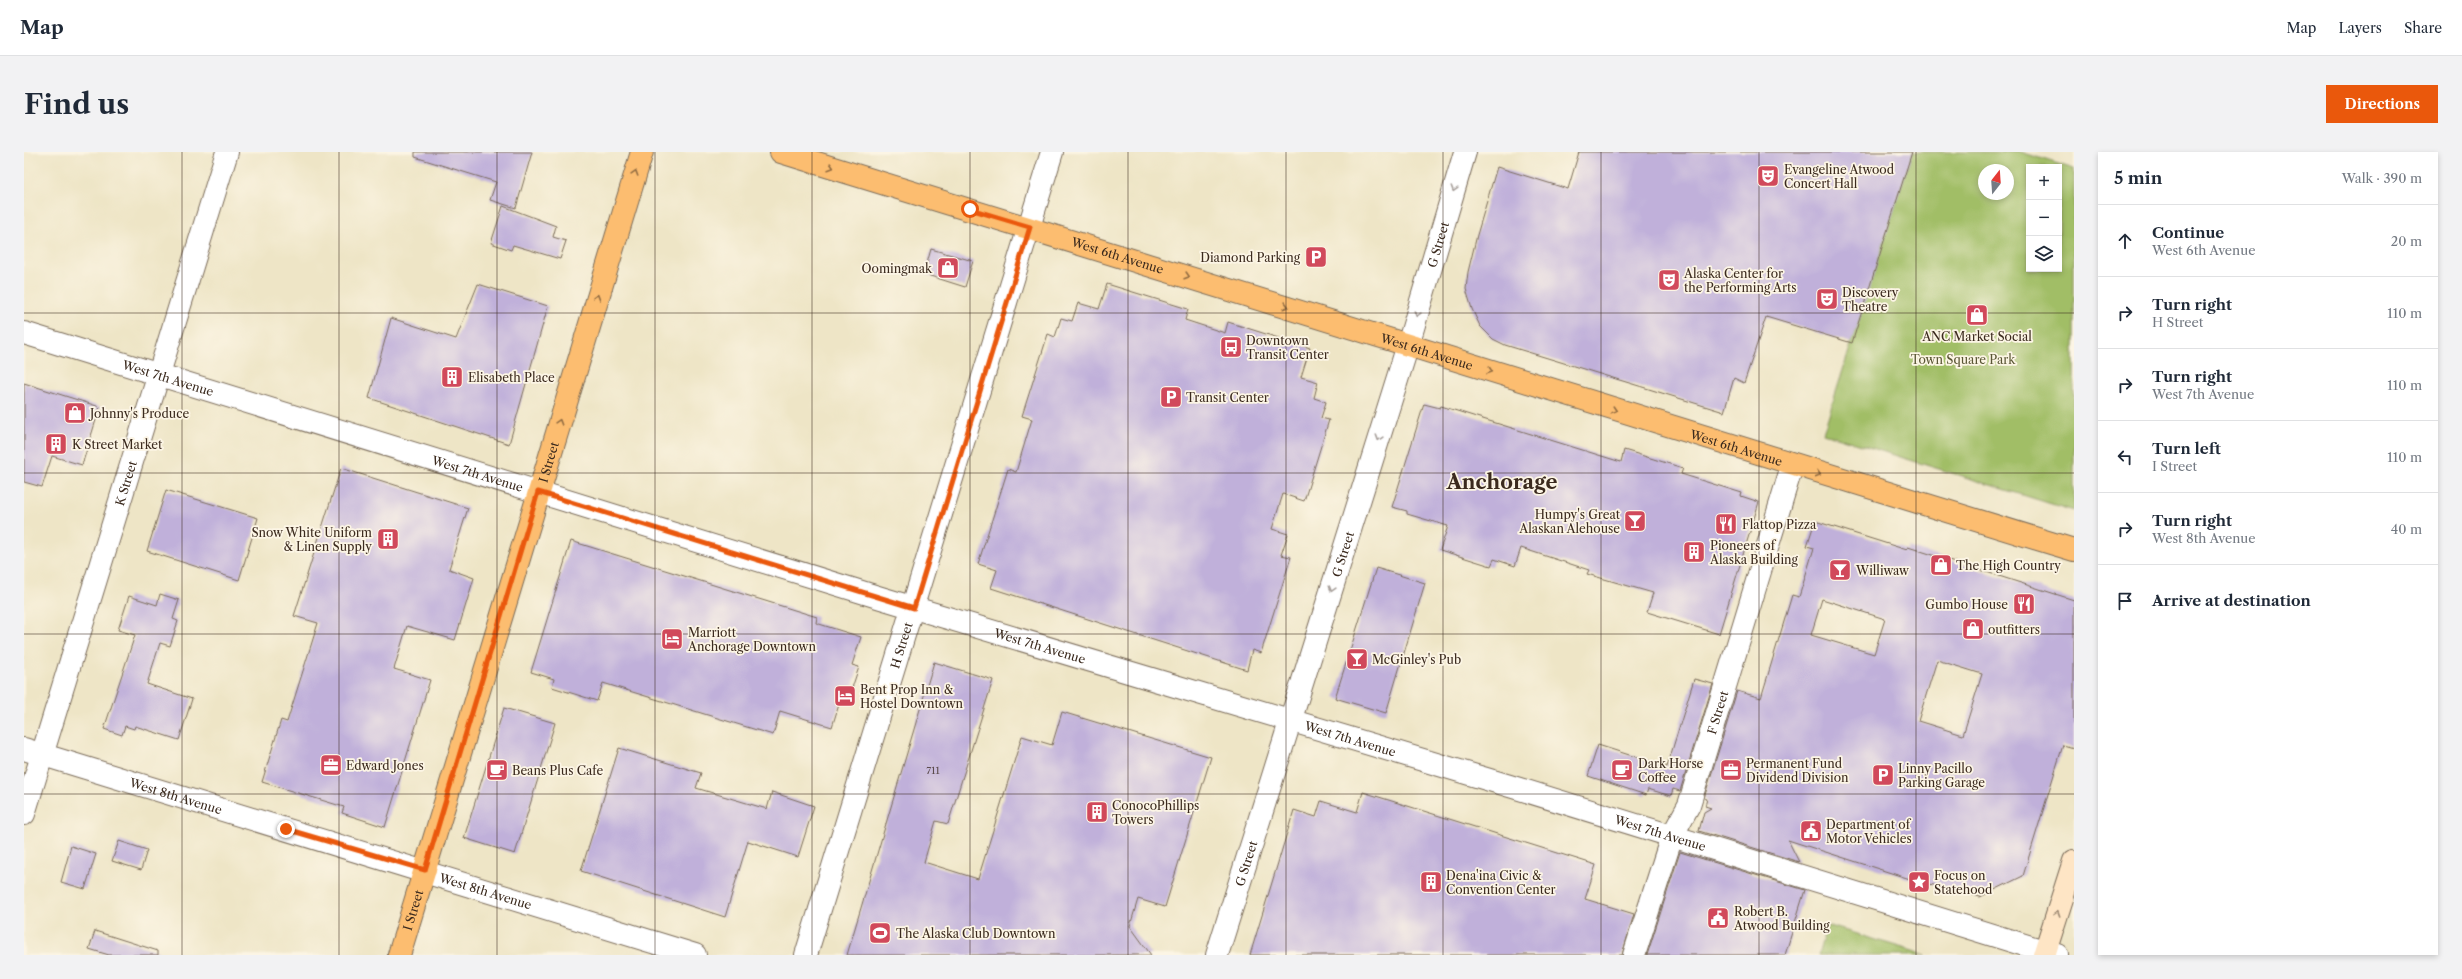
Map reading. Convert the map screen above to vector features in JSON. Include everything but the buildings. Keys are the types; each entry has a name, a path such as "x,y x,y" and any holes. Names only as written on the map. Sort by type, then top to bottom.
{"main road":[{"name":"I Street","path":"399,955 642,152"},
{"name":"West 6th Avenue","path":"781,152 1030,227 1792,466 2074,550"}],"street":[{"name":"K Street","path":"24,814 33,752 159,376 227,152"},
{"name":"H Street","path":"806,955 914,608 1052,152"},
{"name":"G Street","path":"1218,955 1408,345 1465,152"},
{"name":"West 7th Avenue","path":"24,333 159,376 914,608 1672,836 2049,954"},
{"name":"F Street","path":"1634,955 1672,836 1689,805 1792,466"},
{"name":"West 8th Avenue","path":"33,752 425,870 695,955"},
{"path":"2049,954 2074,861"}],"green space":[{"name":"Town Square Park","path":"1912,152 2021,152 2058,164 2026,164 2026,272 2062,272 2062,165 2074,169 2074,511 1823,433"},
{"path":"1827,925 1926,955 1818,955"}],"place":[{"name":"Evangeline Atwood Concert Hall","path":"1768,176"},
{"name":"Diamond Parking","path":"1316,257"},
{"name":"Oomingmak","path":"948,268"},
{"name":"Alaska Center for the Performing Arts","path":"1669,280"},
{"name":"Discovery Theatre","path":"1827,299"},
{"name":"ANC Market Social","path":"1977,315"},
{"name":"Downtown Transit Center","path":"1231,347"},
{"name":"Elisabeth Place","path":"452,377"},
{"name":"Transit Center","path":"1171,397"},
{"name":"Johnny's Produce","path":"75,413"},
{"name":"K Street Market","path":"56,444"},
{"name":"Humpy's Great Alaskan Alehouse","path":"1635,521"},
{"name":"Flattop Pizza","path":"1726,524"},
{"name":"Snow White Uniform & Linen Supply","path":"388,539"},
{"name":"Pioneers of Alaska Building","path":"1694,552"},
{"name":"The High Country","path":"1941,565"},
{"name":"Williwaw","path":"1840,570"},
{"name":"Gumbo House","path":"2024,604"},
{"name":"outfitters","path":"1973,629"},
{"name":"Marriott Anchorage Downtown","path":"672,639"},
{"name":"McGinley's Pub","path":"1357,659"},
{"name":"Bent Prop Inn & Hostel Downtown","path":"845,696"},
{"name":"Edward Jones","path":"331,765"},
{"name":"Beans Plus Cafe","path":"497,770"},
{"name":"Dark Horse Coffee","path":"1622,770"},
{"name":"Permanent Fund Dividend Division","path":"1731,770"},
{"name":"Linny Pacillo Parking Garage","path":"1883,775"},
{"name":"ConocoPhillips Towers","path":"1097,812"},
{"name":"Department of Motor Vehicles","path":"1811,831"},
{"name":"Dena'ina Civic & Convention Center","path":"1431,882"},
{"name":"Focus on Statehood","path":"1919,882"},
{"name":"Robert B. Atwood Building","path":"1718,918"},
{"name":"The Alaska Club Downtown","path":"880,933"}],"district":[{"name":"Anchorage","path":"1502,482"}],"route":[{"path":"286,829 425,870 538,492 914,608 1030,227 970,209"}]}
